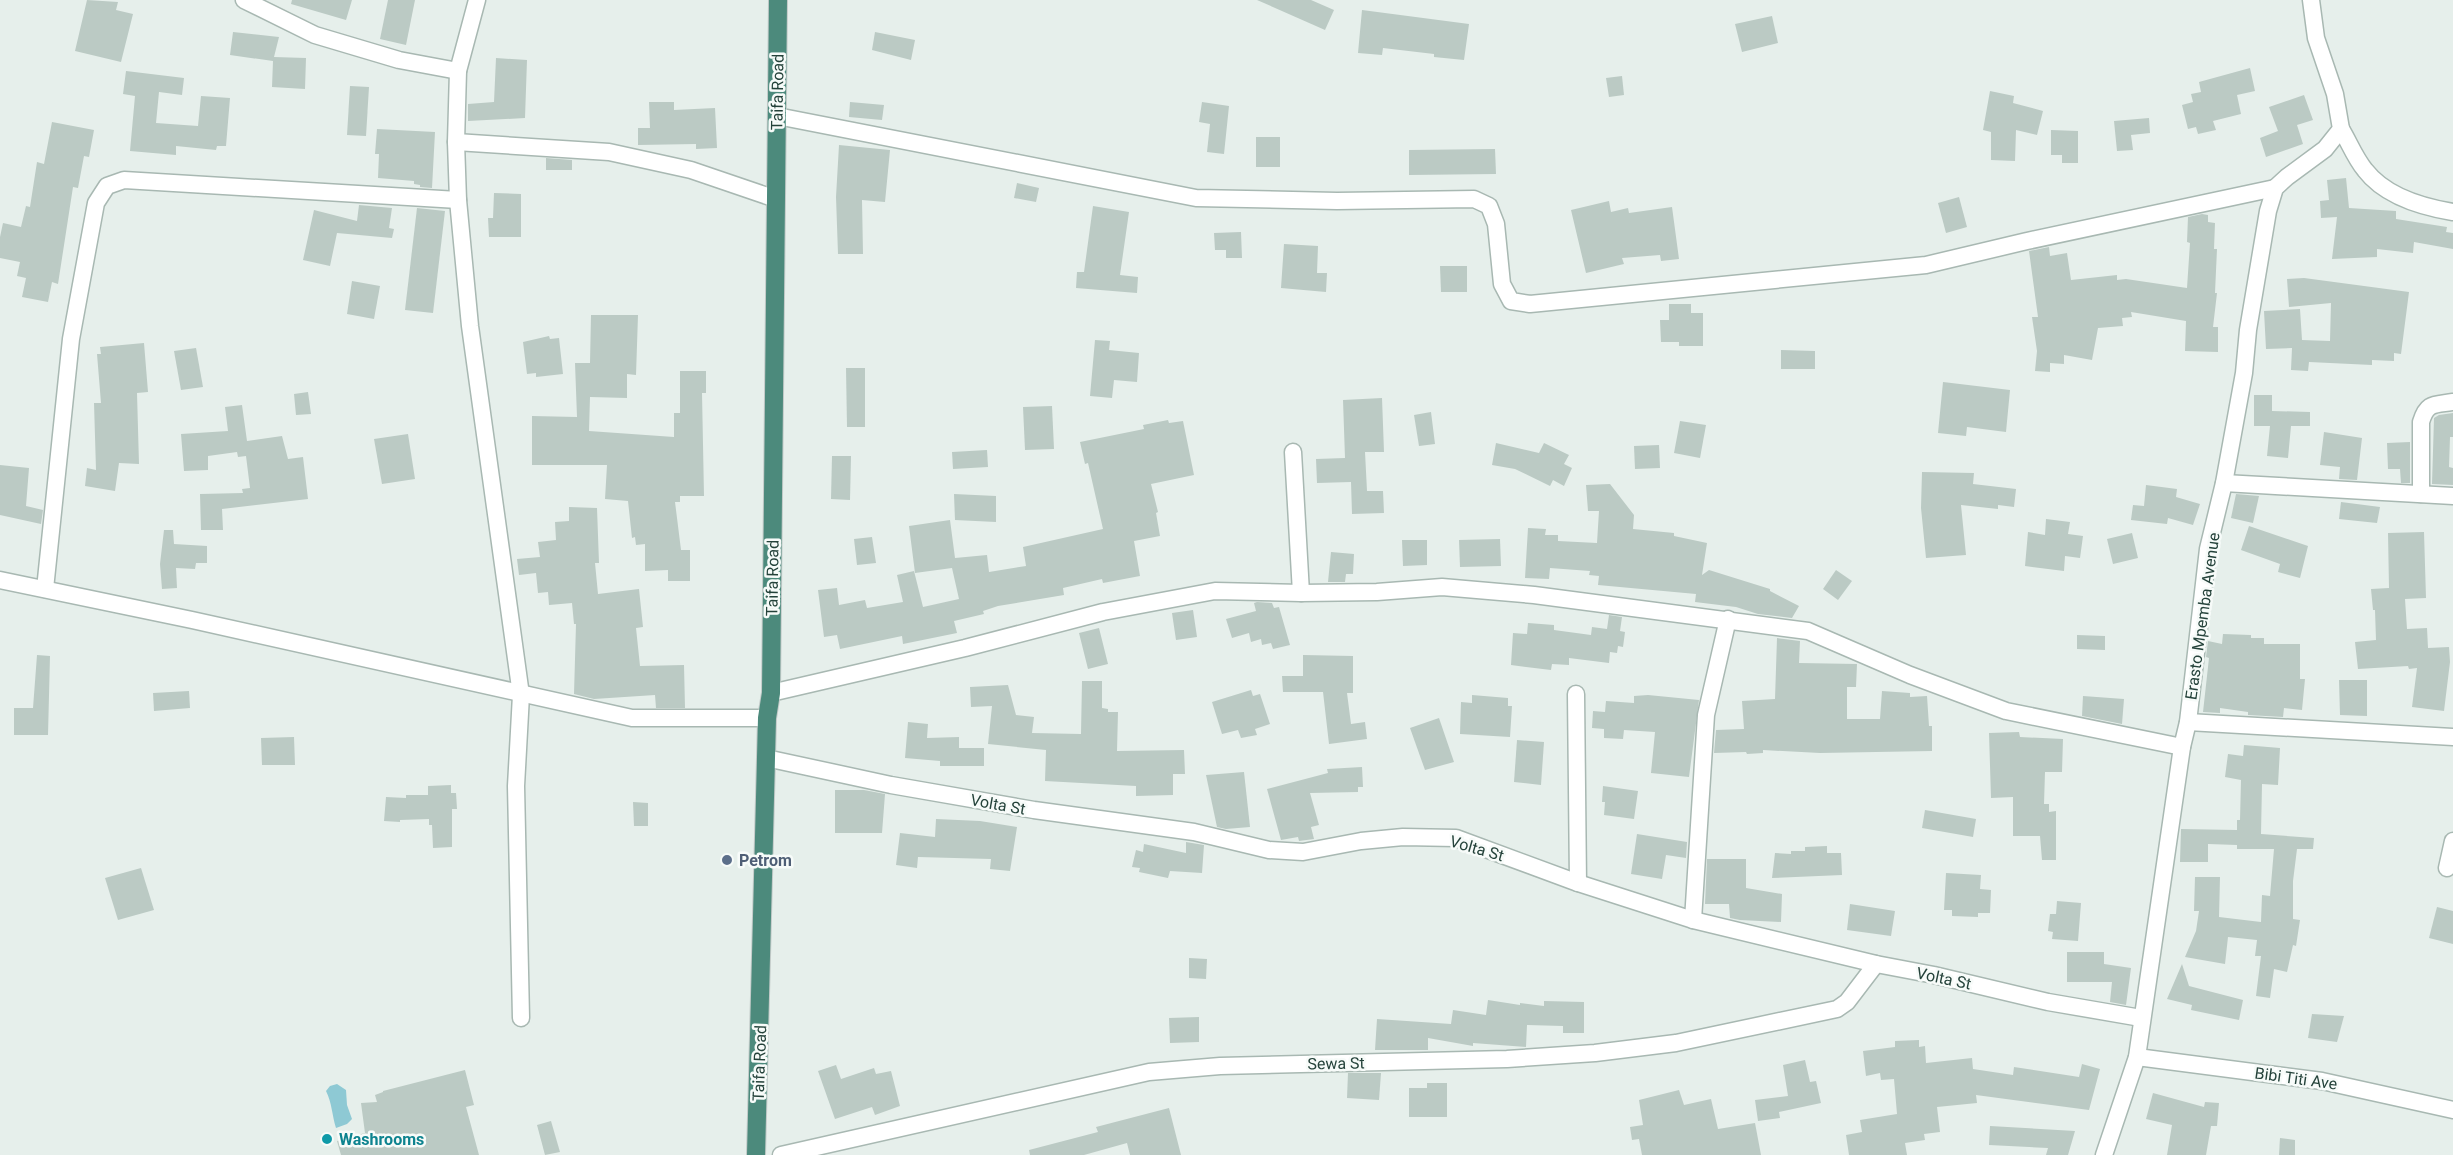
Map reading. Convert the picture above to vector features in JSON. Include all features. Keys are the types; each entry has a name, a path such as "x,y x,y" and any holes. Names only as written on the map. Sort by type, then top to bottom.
{"highway":[{"name":"Taifa Road","path":"756,1155 767,718 771,693 778,0"}],"street":[{"path":"244,0 315,35 399,60 458,71"},
{"path":"477,0 458,71 456,142 458,200 470,326 521,695 516,786 521,1018"},
{"path":"2311,0 2316,38 2335,94 2341,129 2365,171 2385,189 2432,209 2453,212"},
{"path":"777,116 1196,198 1337,201 1474,199 1489,206 1496,224 1502,284 1511,301 1530,304 1926,265 2275,188 2325,149 2341,129"},
{"path":"456,142 609,152 692,170 776,199"},
{"path":"45,589 71,339 96,203 106,186 124,180 458,200"},
{"name":"Erasto Mpemba Avenue","path":"2104,1155 2137,1057 2182,747 2188,722 2208,549 2224,483 2244,373 2256,278 2268,211 2275,188"},
{"path":"2421,494 2421,422 2424,411 2431,405 2453,402"},
{"path":"1293,452 1301,593"},
{"path":"2224,483 2453,496"},
{"path":"0,580 192,620 632,718 767,718"},
{"path":"771,693 965,648 1103,612 1215,591 1377,592 1442,587 1534,595 1808,631 1910,675 2006,711 2182,747"},
{"path":"1693,920 1706,715 1728,620"},
{"path":"1576,694 1578,883"},
{"path":"2188,722 2453,737"},
{"name":"Volta St","path":"766,758 891,785 1034,810 1194,832 1269,850 1303,852 1382,839 1456,838 1578,883 1693,920 2048,1002 2141,1018"},
{"path":"2447,868 2453,841"},
{"name":"Sewa St","path":"781,1155 1149,1072 1220,1066 1507,1059 1595,1053 1676,1043 1837,1009 1847,1002 1876,964"},
{"name":"Bibi Titi Ave","path":"2137,1057 2322,1081 2453,1110"}],"water":[{"path":"337,1084 346,1090 347,1105 352,1119 347,1124 336,1128 326,1091 330,1086"}],"building":[{"path":"87,0 118,2 116,10 133,14 121,62 75,51"},
{"path":"292,0 352,0 346,20 291,4"},
{"path":"388,0 415,0 406,45 380,39"},
{"path":"1257,0 1311,0 1334,10 1325,30"},
{"path":"1362,10 1469,24 1464,60 1383,48 1382,55 1358,53"},
{"path":"1772,16 1778,43 1742,52 1735,24"},
{"path":"233,32 279,37 274,57 306,58 305,89 272,87 273,61 230,55"},
{"path":"875,32 915,40 911,60 872,50"},
{"path":"496,58 527,60 525,118 468,121 468,104 494,102"},
{"path":"2250,68 2255,91 2237,95 2241,114 2213,121 2216,130 2198,134 2196,127 2188,129 2182,105 2193,102 2191,94 2201,92 2199,82"},
{"path":"126,71 184,78 182,95 159,92 156,123 198,126 201,96 230,98 226,146 217,146 216,150 176,146 176,155 130,151 135,96 123,94"},
{"path":"1622,76 1624,95 1609,97 1606,78"},
{"path":"350,86 369,87 366,136 347,135"},
{"path":"1990,91 2014,96 2013,103 2043,111 2037,135 2016,130 2015,161 1991,160 1991,132 1983,130"},
{"path":"2304,95 2313,120 2297,125 2303,144 2266,157 2260,138 2278,131 2269,107"},
{"path":"649,102 674,102 674,110 715,108 717,148 696,149 696,144 638,145 638,128 650,128"},
{"path":"850,102 884,105 882,120 849,117"},
{"path":"1202,102 1229,106 1224,154 1207,152 1210,124 1199,122"},
{"path":"2149,118 2150,133 2131,135 2133,150 2117,151 2114,121"},
{"path":"52,122 94,130 89,157 84,156 78,188 73,187 58,284 52,282 48,302 22,297 26,278 17,276 20,262 0,258 0,237 3,223 21,227 26,206 30,207 37,162 44,164"},
{"path":"377,129 435,132 432,188 420,187 414,184 414,181 378,178 379,154 375,154"},
{"path":"2051,130 2078,131 2078,163 2062,163 2062,155 2051,155"},
{"path":"1256,137 1280,137 1280,167 1256,167"},
{"path":"839,145 890,150 885,202 862,200 863,254 838,254 836,197"},
{"path":"1495,149 1496,174 1409,175 1409,150"},
{"path":"546,158 572,160 572,170 546,170"},
{"path":"2346,178 2349,208 2396,211 2396,219 2447,227 2446,232 2453,233 2453,249 2414,242 2413,253 2377,249 2377,257 2332,259 2337,217 2321,218 2320,201 2329,200 2327,180"},
{"path":"1017,183 1039,188 1036,202 1014,198"},
{"path":"494,193 521,194 521,237 489,237 488,218 493,218"},
{"path":"1959,197 1967,227 1946,233 1938,203"},
{"path":"1609,201 1611,212 1628,208 1629,213 1672,207 1679,259 1661,261 1660,255 1622,258 1624,264 1586,273 1571,210"},
{"path":"359,205 392,208 389,228 394,229 392,238 337,233 330,266 303,260 314,210 357,221"},
{"path":"1093,206 1129,212 1120,275 1138,277 1137,293 1076,288 1077,272 1084,272"},
{"path":"417,208 445,211 433,313 405,310"},
{"path":"2208,215 2208,222 2215,223 2214,249 2217,249 2215,293 2217,293 2213,327 2218,327 2218,352 2185,351 2186,321 2131,312 2132,317 2122,318 2123,326 2098,328 2092,360 2064,355 2064,364 2050,363 2050,372 2035,371 2037,351 2032,317 2038,317 2029,251 2049,247 2050,256 2067,253 2071,280 2117,275 2117,280 2126,279 2187,288 2190,243 2187,242 2188,217"},
{"path":"1241,232 1242,258 1226,258 1226,250 1215,250 1214,233"},
{"path":"1284,244 1318,246 1317,273 1327,273 1326,292 1281,288"},
{"path":"1440,266 1467,266 1467,292 1441,292"},
{"path":"2304,278 2409,292 2401,354 2394,353 2394,361 2372,360 2372,365 2309,362 2308,371 2291,370 2292,348 2266,349 2264,311 2300,309 2302,340 2330,341 2331,303 2289,307 2287,279"},
{"path":"352,281 380,286 374,319 347,314"},
{"path":"1669,304 1691,304 1691,313 1703,313 1703,346 1679,346 1679,342 1661,342 1660,320 1669,320"},
{"path":"591,315 638,315 636,375 627,374 627,398 590,397 589,431 674,437 674,413 680,413 680,371 706,371 706,393 702,393 704,496 680,496 680,502 675,502 681,550 690,550 690,581 668,581 668,570 645,571 645,544 636,545 635,537 632,538 628,501 605,499 607,465 532,465 532,416 577,417 575,363 590,363"},
{"path":"549,336 550,339 559,338 563,374 536,377 536,373 527,374 523,342"},
{"path":"1095,340 1110,341 1109,350 1139,353 1137,382 1114,380 1112,398 1090,396"},
{"path":"144,343 148,392 137,393 139,464 119,463 115,491 85,486 87,468 96,470 94,403 101,403 97,354 101,354 100,347"},
{"path":"196,348 203,387 181,390 174,351"},
{"path":"1781,350 1815,351 1815,369 1781,369"},
{"path":"846,368 865,368 865,427 847,427"},
{"path":"1943,382 2010,390 2006,432 1967,427 1966,436 1938,433"},
{"path":"308,392 311,414 296,415 294,394"},
{"path":"2254,395 2272,395 2272,411 2310,412 2310,426 2291,426 2288,458 2267,456 2270,426 2254,426"},
{"path":"1382,398 1384,452 1365,452 1367,491 1383,491 1384,513 1352,514 1351,482 1317,483 1316,459 1345,458 1343,400"},
{"path":"242,405 247,441 282,436 288,459 303,457 308,499 222,509 223,530 201,530 200,494 243,493 242,489 250,488 246,456 238,457 237,452 208,456 208,470 184,471 181,434 228,431 225,407"},
{"path":"1052,406 1054,449 1025,450 1023,407"},
{"path":"1431,412 1435,444 1419,446 1414,415"},
{"path":"2453,413 2449,467 2453,468 2453,485 2432,484 2434,418"},
{"path":"1168,420 1169,423 1183,421 1194,475 1151,484 1158,512 1156,513 1160,536 1134,541 1140,576 1103,583 1102,579 1063,588 1064,595 998,606 983,611 984,614 954,621 957,633 903,644 902,636 840,649 837,635 824,637 818,590 837,588 839,605 865,600 867,608 903,602 897,575 914,571 923,607 959,599 952,568 915,573 909,526 950,520 955,558 987,555 989,572 1026,566 1023,547 1103,529 1088,463 1085,464 1080,442 1144,429 1143,425"},
{"path":"1680,421 1706,425 1700,458 1674,453"},
{"path":"2324,432 2362,438 2357,480 2339,479 2340,467 2320,465"},
{"path":"408,434 415,479 382,484 374,439"},
{"path":"2410,442 2410,483 2401,483 2400,469 2388,469 2387,443"},
{"path":"1496,443 1539,453 1544,443 1569,455 1564,464 1572,468 1564,486 1553,480 1550,486 1515,469 1492,465"},
{"path":"1659,445 1660,468 1635,469 1634,446"},
{"path":"987,450 988,467 953,469 952,452"},
{"path":"832,456 851,456 850,500 831,499"},
{"path":"0,465 29,468 26,506 43,510 41,524 0,515"},
{"path":"1922,472 1974,473 1973,484 2016,489 2014,507 1998,505 1998,509 1961,505 1966,555 1926,558 1921,508"},
{"path":"1610,484 1634,515 1633,529 1674,533 1674,536 1707,543 1702,575 1709,570 1770,589 1799,606 1792,618 1695,602 1696,594 1598,585 1599,576 1589,575 1590,571 1550,568 1549,579 1525,578 1528,528 1546,529 1545,535 1558,535 1558,541 1597,543 1599,511 1588,511 1586,485"},
{"path":"2146,485 2177,489 2176,497 2200,504 2193,525 2168,518 2167,524 2131,520 2133,505 2144,506"},
{"path":"954,494 996,496 996,522 955,520"},
{"path":"2236,494 2259,496 2253,523 2231,518"},
{"path":"2341,502 2380,507 2377,523 2339,519"},
{"path":"569,507 597,508 599,563 595,563 598,594 639,589 643,627 636,628 640,666 684,665 685,708 656,708 655,695 594,699 574,694 576,624 574,624 572,603 549,605 548,592 538,593 536,573 519,575 517,559 540,557 538,542 556,540 555,522 569,521"},
{"path":"2046,519 2070,522 2068,534 2083,536 2080,558 2065,556 2064,571 2025,566 2028,532 2045,535"},
{"path":"2249,526 2308,546 2300,578 2278,572 2280,564 2241,550"},
{"path":"164,530 173,530 174,544 207,546 207,563 196,563 195,569 176,568 177,588 162,589 160,564"},
{"path":"2424,532 2426,598 2405,599 2407,629 2427,628 2428,648 2449,647 2450,662 2444,711 2412,707 2417,668 2409,669 2408,666 2358,669 2355,642 2376,640 2375,610 2373,610 2371,589 2389,588 2388,533"},
{"path":"2132,533 2138,558 2113,564 2107,539"},
{"path":"872,537 876,563 857,565 854,539"},
{"path":"1500,539 1501,566 1460,567 1459,540"},
{"path":"1402,540 1427,540 1427,565 1403,566"},
{"path":"1331,552 1354,554 1353,574 1346,574 1345,582 1328,582"},
{"path":"1836,570 1852,581 1838,600 1823,589"},
{"path":"1254,603 1272,603 1274,608 1279,607 1290,645 1273,649 1271,643 1262,645 1261,639 1251,642 1249,633 1232,638 1226,619 1256,611"},
{"path":"1193,610 1197,637 1176,640 1172,613"},
{"path":"1609,615 1622,617 1620,631 1625,632 1623,647 1618,646 1617,653 1610,652 1609,663 1569,658 1569,665 1552,664 1551,670 1511,665 1513,633 1527,634 1528,623 1554,625 1554,630 1591,635 1592,627 1607,629"},
{"path":"1099,628 1108,664 1088,669 1079,633"},
{"path":"2223,634 2264,638 2264,644 2300,644 2300,679 2305,679 2302,710 2284,708 2283,717 2248,715 2248,712 2220,708 2220,713 2203,712 2209,658 2206,657 2208,641 2222,644"},
{"path":"2077,635 2105,636 2105,650 2077,649"},
{"path":"1777,638 1800,641 1799,663 1857,664 1856,687 1847,687 1847,719 1880,719 1882,691 1910,693 1910,697 1927,696 1929,726 1932,726 1932,751 1820,753 1763,750 1763,753 1747,754 1746,752 1714,753 1716,730 1744,729 1742,701 1775,699"},
{"path":"37,655 50,656 48,735 14,735 14,708 33,708"},
{"path":"1303,655 1353,656 1353,693 1347,693 1351,724 1365,722 1367,739 1329,744 1323,692 1283,692 1282,676 1303,676"},
{"path":"2339,680 2367,680 2367,716 2340,715"},
{"path":"1082,681 1102,681 1102,708 1108,709 1108,712 1118,712 1117,751 1184,750 1185,774 1173,774 1173,795 1136,796 1136,786 1045,781 1046,750 988,744 992,706 971,707 970,687 1008,685 1016,715 1034,717 1032,733 1081,734"},
{"path":"1251,690 1253,696 1260,694 1270,724 1255,729 1257,735 1241,738 1238,730 1222,734 1212,702"},
{"path":"189,691 190,708 154,711 153,693"},
{"path":"1472,695 1508,698 1508,706 1512,706 1510,737 1460,734 1461,702 1472,703"},
{"path":"1648,695 1699,700 1689,777 1651,773 1655,732 1624,730 1623,739 1604,738 1604,729 1592,728 1593,711 1605,712 1606,701 1634,703 1634,696"},
{"path":"2083,696 2124,699 2122,724 2082,716"},
{"path":"1439,718 1454,762 1425,770 1410,728"},
{"path":"908,722 928,724 927,738 959,737 959,748 984,748 984,766 940,766 940,761 905,758"},
{"path":"2019,732 2020,737 2063,739 2062,772 2045,772 2044,804 2049,804 2049,812 2056,811 2056,860 2042,860 2040,836 2013,836 2013,797 1991,798 1989,733"},
{"path":"294,737 295,765 262,765 261,738"},
{"path":"1517,740 1544,742 1541,785 1514,782"},
{"path":"2244,745 2280,748 2278,785 2262,784 2261,834 2314,838 2313,849 2297,849 2293,881 2293,919 2300,920 2296,946 2293,945 2287,972 2274,969 2270,998 2256,996 2261,956 2255,956 2257,940 2228,937 2225,964 2185,957 2196,931 2199,911 2194,911 2195,877 2220,877 2219,917 2261,922 2262,895 2270,896 2274,849 2237,849 2237,845 2208,844 2208,862 2180,862 2181,829 2237,830 2237,820 2240,820 2241,780 2225,777 2228,754 2243,756"},
{"path":"1362,767 1363,787 1358,787 1358,792 1310,793 1319,825 1311,827 1314,839 1299,841 1298,837 1281,840 1267,789 1328,773 1327,769"},
{"path":"1244,772 1250,827 1226,829 1217,827 1206,775"},
{"path":"451,785 451,793 456,793 457,809 452,809 452,847 433,848 432,825 429,825 429,819 384,821 386,797 406,798 406,795 428,795 428,786"},
{"path":"1603,786 1638,791 1634,819 1604,815"},
{"path":"835,790 864,790 885,794 882,833 835,833"},
{"path":"633,802 648,803 648,826 634,826"},
{"path":"1925,810 1976,819 1973,837 1922,828"},
{"path":"936,819 980,821 1017,827 1010,871 990,869 991,859 918,857 917,868 896,865 900,833 935,837"},
{"path":"1637,834 1687,842 1686,858 1666,855 1662,879 1631,874"},
{"path":"1186,842 1204,845 1202,873 1170,871 1168,878 1139,872 1140,868 1132,867 1136,850 1143,852 1144,844 1186,853"},
{"path":"1827,846 1827,853 1841,853 1842,875 1772,878 1775,853 1791,854 1791,851 1805,851 1805,847"},
{"path":"1707,859 1746,859 1746,888 1782,894 1781,922 1730,918 1729,904 1705,904"},
{"path":"141,868 154,910 118,920 105,878"},
{"path":"1946,873 1981,875 1980,889 1991,890 1990,913 1978,913 1978,917 1952,916 1952,910 1944,910"},
{"path":"2057,901 2081,903 2078,941 2052,939 2053,932 2048,931 2050,914 2056,914"},
{"path":"1850,904 1895,911 1891,936 1847,930"},
{"path":"2437,907 2453,911 2453,944 2429,938"},
{"path":"2067,952 2104,952 2104,964 2131,968 2126,1005 2110,1002 2112,982 2067,982"},
{"path":"1189,958 1207,959 1206,979 1189,978"},
{"path":"2182,964 2189,986 2243,1000 2239,1020 2191,1010 2192,1005 2167,999"},
{"path":"1488,1000 1544,1006 1544,1001 1584,1002 1584,1033 1563,1033 1563,1026 1527,1025 1526,1047 1473,1043 1473,1046 1428,1038 1428,1050 1375,1050 1377,1019 1451,1024 1453,1010 1486,1015"},
{"path":"2312,1014 2344,1016 2337,1042 2308,1038"},
{"path":"1199,1017 1199,1042 1170,1043 1169,1018"},
{"path":"1919,1040 1919,1047 1925,1046 1926,1063 1972,1058 1973,1069 2013,1075 2014,1067 2079,1077 2082,1064 2100,1069 2089,1110 1976,1095 1977,1103 1937,1107 1940,1132 1924,1134 1925,1140 1905,1143 1907,1155 1849,1155 1846,1135 1862,1132 1860,1120 1897,1114 1894,1079 1881,1080 1880,1073 1866,1076 1863,1051 1895,1047 1895,1041"},
{"path":"1805,1060 1810,1082 1816,1081 1821,1103 1779,1112 1780,1118 1758,1121 1755,1100 1788,1096 1783,1065"},
{"path":"836,1065 841,1079 874,1068 876,1074 891,1071 900,1106 875,1115 872,1107 835,1119 818,1071"},
{"path":"465,1070 474,1105 466,1107 479,1155 341,1155 337,1141 365,1133 361,1103 377,1102 375,1095 383,1091"},
{"path":"1348,1073 1381,1073 1379,1100 1347,1098"},
{"path":"1427,1083 1447,1083 1447,1117 1409,1117 1409,1088 1427,1088"},
{"path":"1679,1090 1684,1105 1711,1099 1718,1129 1755,1123 1761,1155 1642,1155 1639,1139 1632,1140 1630,1127 1643,1125 1639,1100"},
{"path":"2153,1093 2204,1107 2205,1102 2219,1103 2217,1126 2211,1126 2206,1155 2167,1155 2172,1125 2146,1119"},
{"path":"1169,1108 1181,1155 1130,1155 1127,1143 1084,1155 1030,1155 1029,1150 1098,1132 1096,1127"},
{"path":"551,1121 560,1152 545,1155 537,1125"},
{"path":"1990,1126 2075,1131 2068,1155 2046,1155 2048,1148 1989,1145"},
{"path":"2280,1138 2295,1140 2295,1155 2279,1155"}],"place":[{"name":"Petrom","path":"727,860"},
{"name":"Washrooms","path":"327,1139"}]}
